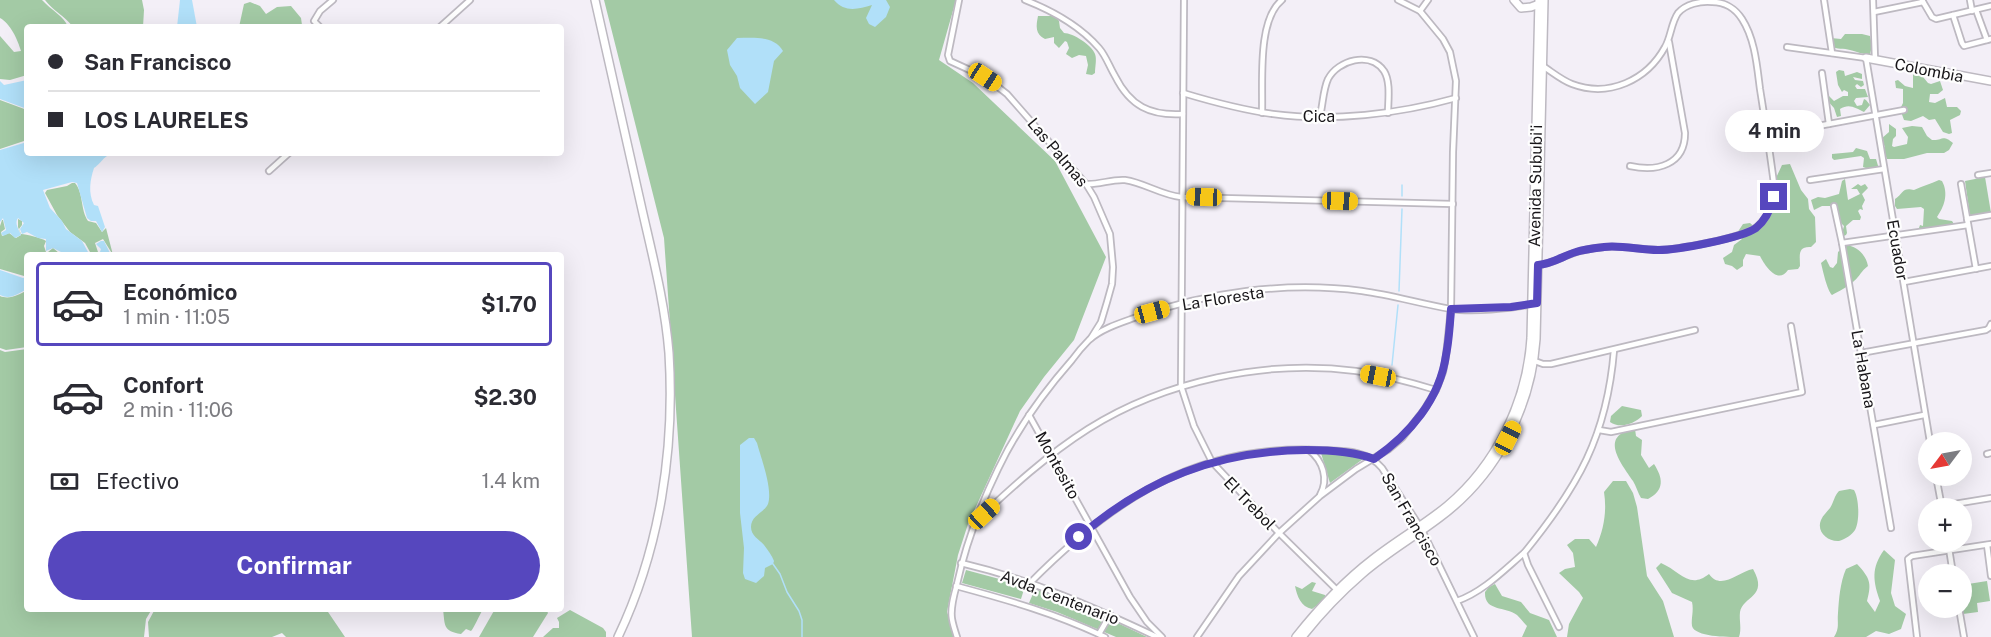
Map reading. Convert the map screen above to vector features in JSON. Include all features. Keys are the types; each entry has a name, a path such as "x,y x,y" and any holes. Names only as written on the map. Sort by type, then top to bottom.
{"street":[{"path":"318,24 314,19 333,0"},
{"path":"443,24 463,2 470,0"},
{"path":"595,0 661,295 669,351 669,447 661,501 639,586 618,637"},
{"name":"Las Palmas","path":"959,0 948,55 950,61 985,77 1007,94 1086,184 1094,196 1110,234 1112,284 1101,322 1091,338"},
{"path":"1025,0 1059,15 1083,32 1100,49 1118,83 1135,103 1166,115 1183,114"},
{"name":"El Trebol","path":"1184,0 1181,386 1194,426 1212,462 1339,592"},
{"path":"1263,112 1264,34 1271,13 1282,0"},
{"path":"1197,637 1239,576 1279,533 1320,496 1402,438 1436,390 1446,356 1451,309 1456,81 1450,52 1443,39 1420,11 1398,0"},
{"path":"1420,11 1428,0"},
{"path":"1514,0 1521,8 1542,2"},
{"path":"1824,0 1832,53"},
{"path":"1873,0 1875,59"},
{"path":"1953,15 1963,45 1989,39 1970,0"},
{"path":"1538,265 1551,263 1576,252 1602,247 1662,250 1696,245 1750,231 1758,227 1766,216 1772,204 1774,184 1755,54 1749,31 1742,19 1727,4 1706,1 1693,4 1679,12 1669,40 1652,66 1634,80 1611,88 1592,88 1572,84 1540,65"},
{"path":"1874,12 1923,1 1932,17 1936,19 1991,6"},
{"name":"Avenida Sububi'i","path":"1296,637 1339,592 1420,528 1464,497 1484,475 1500,451 1520,412 1530,380 1542,2"},
{"path":"1630,166 1641,168 1666,165 1675,159 1683,148 1685,133 1669,40"},
{"path":"1787,47 1866,58"},
{"path":"1660,56 1672,60"},
{"name":"Colombia","path":"1866,58 1991,81"},
{"name":"Ecuador","path":"1866,58 1928,432"},
{"path":"1320,116 1327,80 1341,65 1359,60 1372,62 1384,72 1388,84 1388,113"},
{"name":"Avenida Sububi'i","path":"1534,304 1538,265 1540,65"},
{"path":"1822,73 1829,124"},
{"name":"Cica","path":"1183,93 1227,106 1263,112 1320,116 1388,113 1424,107 1456,98"},
{"path":"1802,129 1904,110"},
{"path":"269,171 286,156"},
{"path":"1810,180 1884,169"},
{"path":"1978,175 1991,172"},
{"path":"1086,184 1123,180 1171,196 1181,197 1453,204"},
{"path":"1094,196 1097,184"},
{"path":"1961,184 1976,269"},
{"name":"La Habana","path":"1834,208 1892,528"},
{"path":"1967,219 1991,214"},
{"path":"1842,243 1968,225"},
{"path":"1904,282 1991,266"},
{"name":"La Floresta","path":"957,637 952,619 956,586 973,524 1002,461 1044,393 1091,338 1108,328 1181,304 1239,292 1306,288 1384,294 1451,309 1534,304"},
{"path":"1101,322 1104,328 1108,328"},
{"path":"1861,353 1986,330 1991,324"},
{"path":"1599,430 1611,432 1802,392 1791,326"},
{"path":"1531,360 1551,364 1695,330"},
{"path":"1457,601 1491,581 1524,553 1570,492 1590,456 1599,430 1612,383 1614,350"},
{"path":"973,524 1052,453 1107,418 1181,386 1249,373 1291,369 1332,369 1378,376 1436,390"},
{"name":"Montesito","path":"1029,415 1139,611 1162,637"},
{"path":"1874,425 1924,415"},
{"path":"1310,450 1317,457 1324,476 1325,484 1320,496"},
{"name":"San Francisco","path":"1030,583 1104,515 1152,485 1191,468 1258,452 1310,450 1362,454 1374,459 1382,468 1420,528 1474,637"},
{"path":"1972,501 1991,498"},
{"path":"1972,547 1989,544 1991,576"},
{"path":"1917,637 1907,561 1912,556 1942,552"},
{"path":"1524,553 1559,627"},
{"name":"Avda. Centenario","path":"962,563 1007,574 1110,615 1157,637"},
{"name":"Avda. Centenario","path":"956,586 1026,605 1105,637"},
{"name":"Avenida Sububi'i","path":"1302,637 1339,592"},
{"path":"1099,634 1110,615"},
{"path":"1961,618 1964,637"}],"green space":[{"path":"0,0 42,0 66,24 24,24 24,76 10,80 0,79 0,36 14,52 21,51 13,32 0,18"},
{"path":"45,0 142,0 143,24 70,24"},
{"path":"604,0 956,0 939,60 973,83 1055,161 1106,257 1074,340 1020,411 968,524 958,555 947,612 956,637 692,637 664,238"},
{"path":"250,2 260,6 266,14 277,7 291,6 301,18 302,24 240,24 244,4"},
{"path":"1038,16 1055,16 1064,33 1077,37 1090,47 1096,56 1095,73 1086,74 1088,65 1086,56 1079,55 1072,58 1066,54 1069,48 1067,42 1065,41 1059,48 1054,43 1054,37 1045,39 1039,35"},
{"path":"1845,34 1870,36 1872,45 1870,55 1831,46 1831,38 1841,39"},
{"path":"1844,71 1845,76 1857,72 1862,74 1862,79 1853,77 1855,80 1863,81 1864,85 1855,86 1857,89 1865,89 1868,97 1856,98 1854,101 1857,106 1862,105 1864,99 1866,100 1870,105 1864,112 1846,106 1840,109 1841,116 1837,117 1834,108 1826,99 1827,94 1834,101 1848,96 1848,92 1844,90 1842,92 1838,85 1836,72"},
{"path":"1919,72 1928,83 1940,81 1943,90 1938,94 1930,94 1929,102 1935,103 1945,98 1947,107 1957,107 1961,111 1960,115 1950,120 1952,133 1943,132 1935,119 1929,120 1923,116 1911,121 1904,120 1900,109 1903,103 1903,89 1896,88 1895,81 1898,80 1905,86 1913,88 1913,74"},
{"path":"0,100 24,109 24,141 0,149"},
{"path":"1889,124 1896,129 1892,146 1894,147 1907,144 1908,137 1902,128 1912,126 1922,127 1932,140 1944,138 1953,143 1944,153 1887,159 1881,139 1889,132"},
{"path":"1856,148 1867,151 1870,159 1876,159 1879,169 1872,170 1863,167 1864,158 1861,156 1834,160 1832,158 1832,154 1853,152"},
{"path":"1790,164 1801,190 1808,199 1809,209 1815,217 1816,242 1811,247 1801,250 1798,269 1788,270 1780,276 1768,269 1760,256 1746,254 1743,266 1737,270 1725,264 1723,258 1732,252 1734,245 1742,239 1737,233 1743,224 1750,223 1758,230 1776,207 1776,178 1782,165"},
{"path":"1985,177 1991,213 1970,216 1965,181"},
{"path":"1845,179 1848,200 1860,194 1857,189 1851,189 1858,184 1861,186 1865,184 1868,188 1862,194 1865,200 1863,210 1858,211 1860,220 1853,220 1846,226 1846,235 1839,238 1838,233 1842,233 1844,226 1832,206 1822,206 1814,210 1811,200 1839,194 1842,181"},
{"path":"1939,180 1944,186 1945,195 1944,205 1937,217 1952,221 1954,224 1922,230 1919,228 1920,225 1923,226 1924,209 1921,207 1897,209 1895,199 1905,190 1914,190"},
{"path":"75,183 78,187 88,221 96,223 102,232 106,228 112,252 103,239 95,243 98,252 90,252 85,243 70,232 57,215 45,193 47,190"},
{"path":"18,219 22,221 19,229 21,234 46,241 44,246 46,252 24,252 24,276 0,269 0,226 2,220 5,229 1,232 2,236 9,233 16,238 21,235 18,227"},
{"path":"1846,245 1860,252 1868,266 1852,283 1832,295 1821,263 1826,259 1833,268 1837,263 1838,252"},
{"path":"24,292 24,347 6,350 0,348 0,296 17,295"},
{"path":"24,349 24,612 150,612 146,619 144,637 0,637 0,350 5,352"},
{"path":"1622,406 1641,410 1642,416 1627,425 1610,422 1611,416"},
{"path":"1635,429 1636,436 1642,440 1641,455 1649,468 1654,464 1661,479 1660,488 1648,499 1641,498 1616,451 1617,437"},
{"path":"1321,453 1362,456 1363,459 1330,483"},
{"path":"1613,481 1626,481 1633,493 1647,576 1663,601 1674,637 1567,637 1569,624 1583,598 1559,573 1575,567 1573,553 1567,545 1575,539 1589,539 1596,547 1604,520 1604,492"},
{"path":"1854,490 1857,498 1857,526 1854,532 1846,538 1839,541 1831,540 1820,528 1821,520 1839,491"},
{"path":"1884,550 1895,560 1891,593 1895,606 1906,614 1901,629 1889,634 1876,631 1866,637 1834,637 1838,628 1840,591 1846,569 1857,564 1865,573 1869,581 1867,601 1875,612 1880,601 1874,575"},
{"path":"1661,563 1690,580 1696,580 1709,574 1714,579 1724,581 1753,569 1757,578 1757,591 1740,612 1739,637 1712,636 1694,630 1692,602 1672,593 1656,568"},
{"path":"966,570 1025,586 1021,599 962,583"},
{"path":"1987,581 1990,601 1977,603 1978,612 1972,613 1972,583"},
{"path":"1312,582 1316,583 1312,591 1325,595 1325,599 1319,607 1312,609 1302,603 1295,586 1302,589"},
{"path":"1495,584 1502,596 1521,602 1530,613 1549,620 1557,637 1522,637 1527,626 1518,616 1488,603 1485,592"},
{"path":"1035,589 1103,616 1147,637 1116,637 1057,612 1029,603"},
{"path":"570,610 603,628 606,637 543,637 553,628 559,628 557,618"},
{"path":"153,612 328,612 345,637 286,637 282,633 272,637 149,637 148,622"},
{"path":"443,612 482,612 471,631 466,629 461,634 448,629"},
{"path":"493,612 548,613 533,637 479,637"}],"water":[{"path":"180,0 192,0 196,24 177,24"},
{"path":"834,0 886,0 890,7 886,17 875,27 869,24 866,18 872,5 857,9 847,8"},
{"path":"737,38 769,40 783,51 774,61 768,92 755,104 740,88 737,76 730,65 727,50"},
{"path":"0,81 4,85 24,81 24,108 0,99"},
{"path":"24,143 24,156 108,156 94,168 90,191 105,227 102,232 96,221 87,218 77,183 72,182 43,190 50,208 66,229 82,241 88,252 61,252 53,248 46,251 46,239 38,238 27,232 22,234 20,229 24,223 18,218 17,224 21,235 15,238 10,233 3,236 1,233 6,230 3,218 0,222 0,150"},
{"path":"104,241 110,252 100,252 101,249 96,244"},
{"path":"0,270 24,278 24,290 11,297 0,295"},
{"path":"749,438 754,438 757,443 769,490 768,504 753,520 751,530 774,561 765,568 764,576 756,583 745,579 743,573 744,548 740,513 740,445"}],"waterway":[{"path":"1402,185 1402,196"},
{"path":"1399,291 1402,209"},
{"path":"1392,365 1398,305"},
{"path":"773,564 799,611 802,620 802,637"}],"route":[{"path":"1079,537 1104,515 1152,485 1191,468 1212,462 1277,450 1342,452 1362,454 1374,459 1402,438 1436,390 1446,356 1451,309 1511,307 1537,303 1538,265 1551,263 1576,252 1613,246 1662,250 1743,234 1758,227 1770,211 1774,197"}]}
